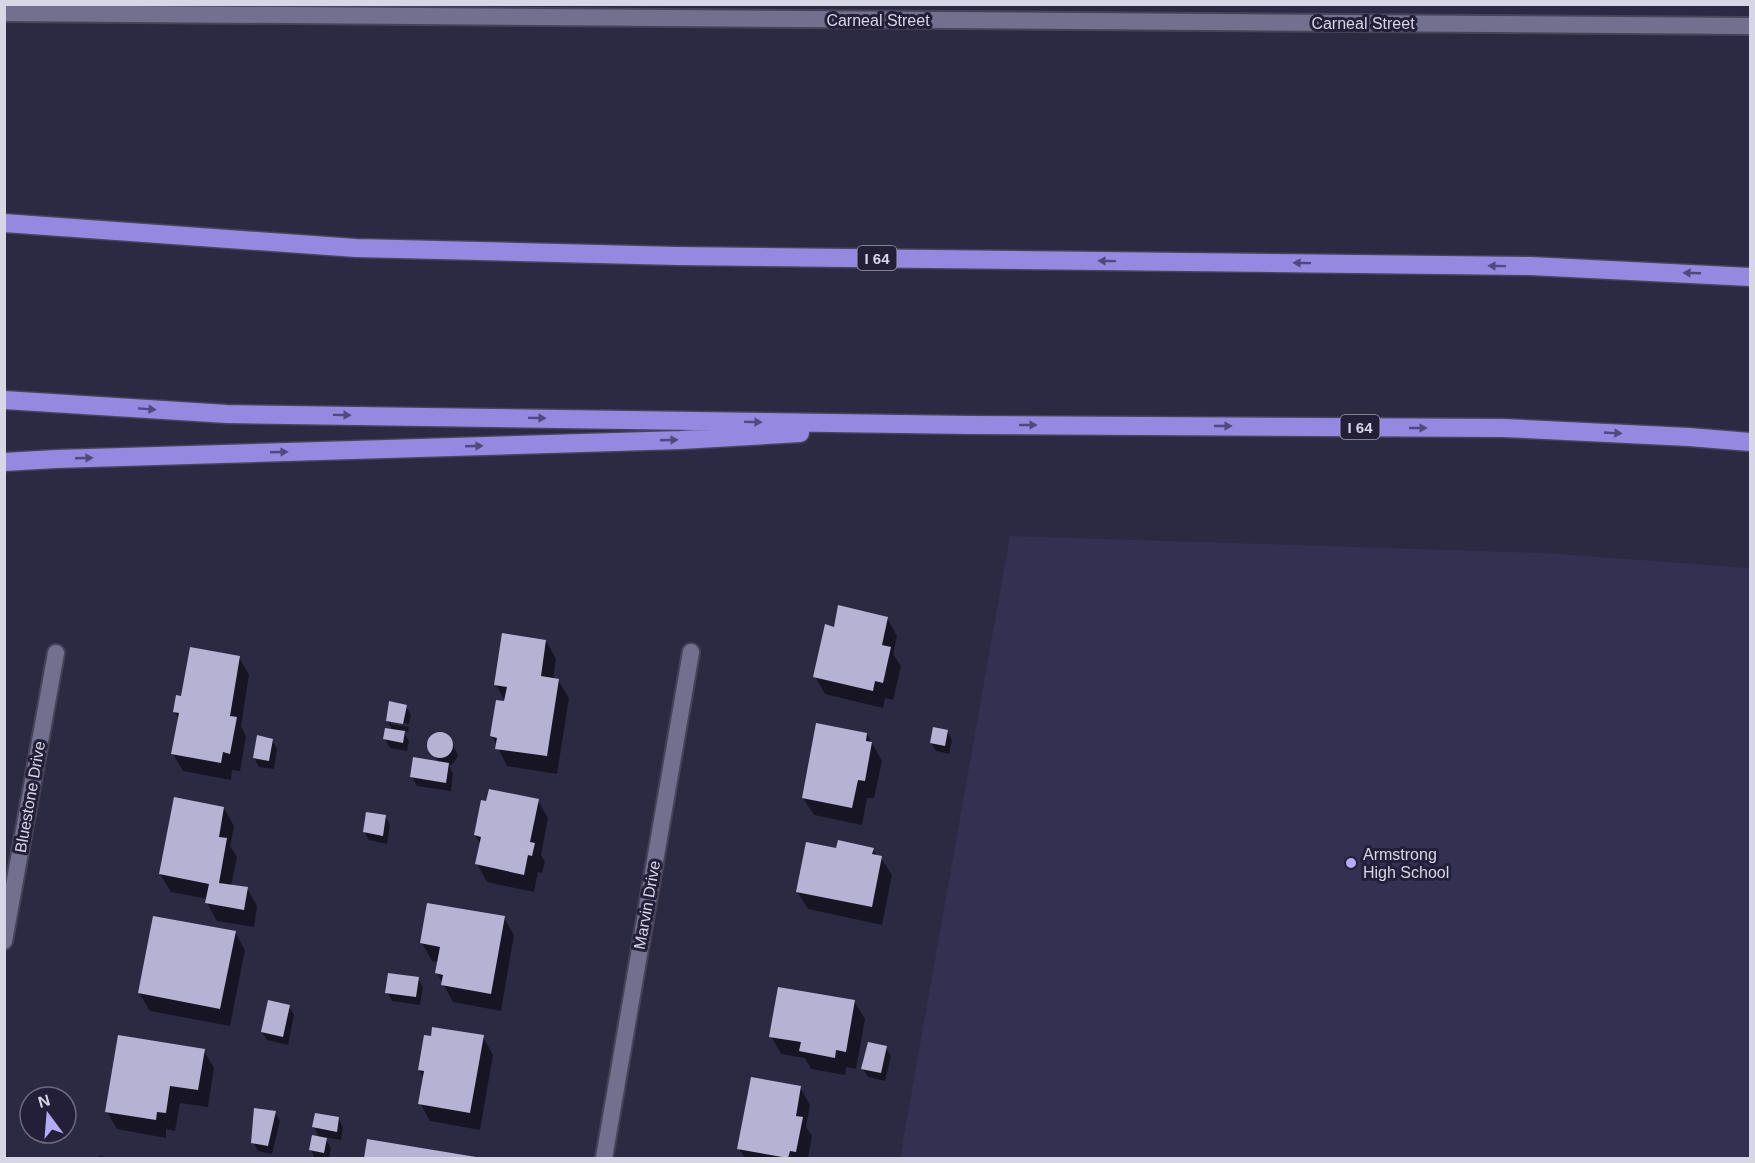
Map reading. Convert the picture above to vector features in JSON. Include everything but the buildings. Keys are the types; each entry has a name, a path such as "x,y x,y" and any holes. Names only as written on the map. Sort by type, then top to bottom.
{"highway":[{"name":"I 64","path":"4,223 356,248 677,256 1530,266 1750,277"},
{"name":"I 64","path":"4,400 227,414 1503,429 1750,442"},
{"path":"4,462 681,440 970,424"},
{"path":"4,454 56,459"}],"street":[{"name":"Carneal Street","path":"4,14 332,10 1750,26"},
{"name":"Marvin Drive","path":"604,1158 691,652"},
{"name":"Bluestone Drive","path":"4,941 56,653"}],"shaded area":[{"name":"Armstrong High School","path":"1010,536 1544,553 1750,568 1750,1158 900,1158"}],"place":[{"name":"Armstrong High School","path":"1351,863"}]}
